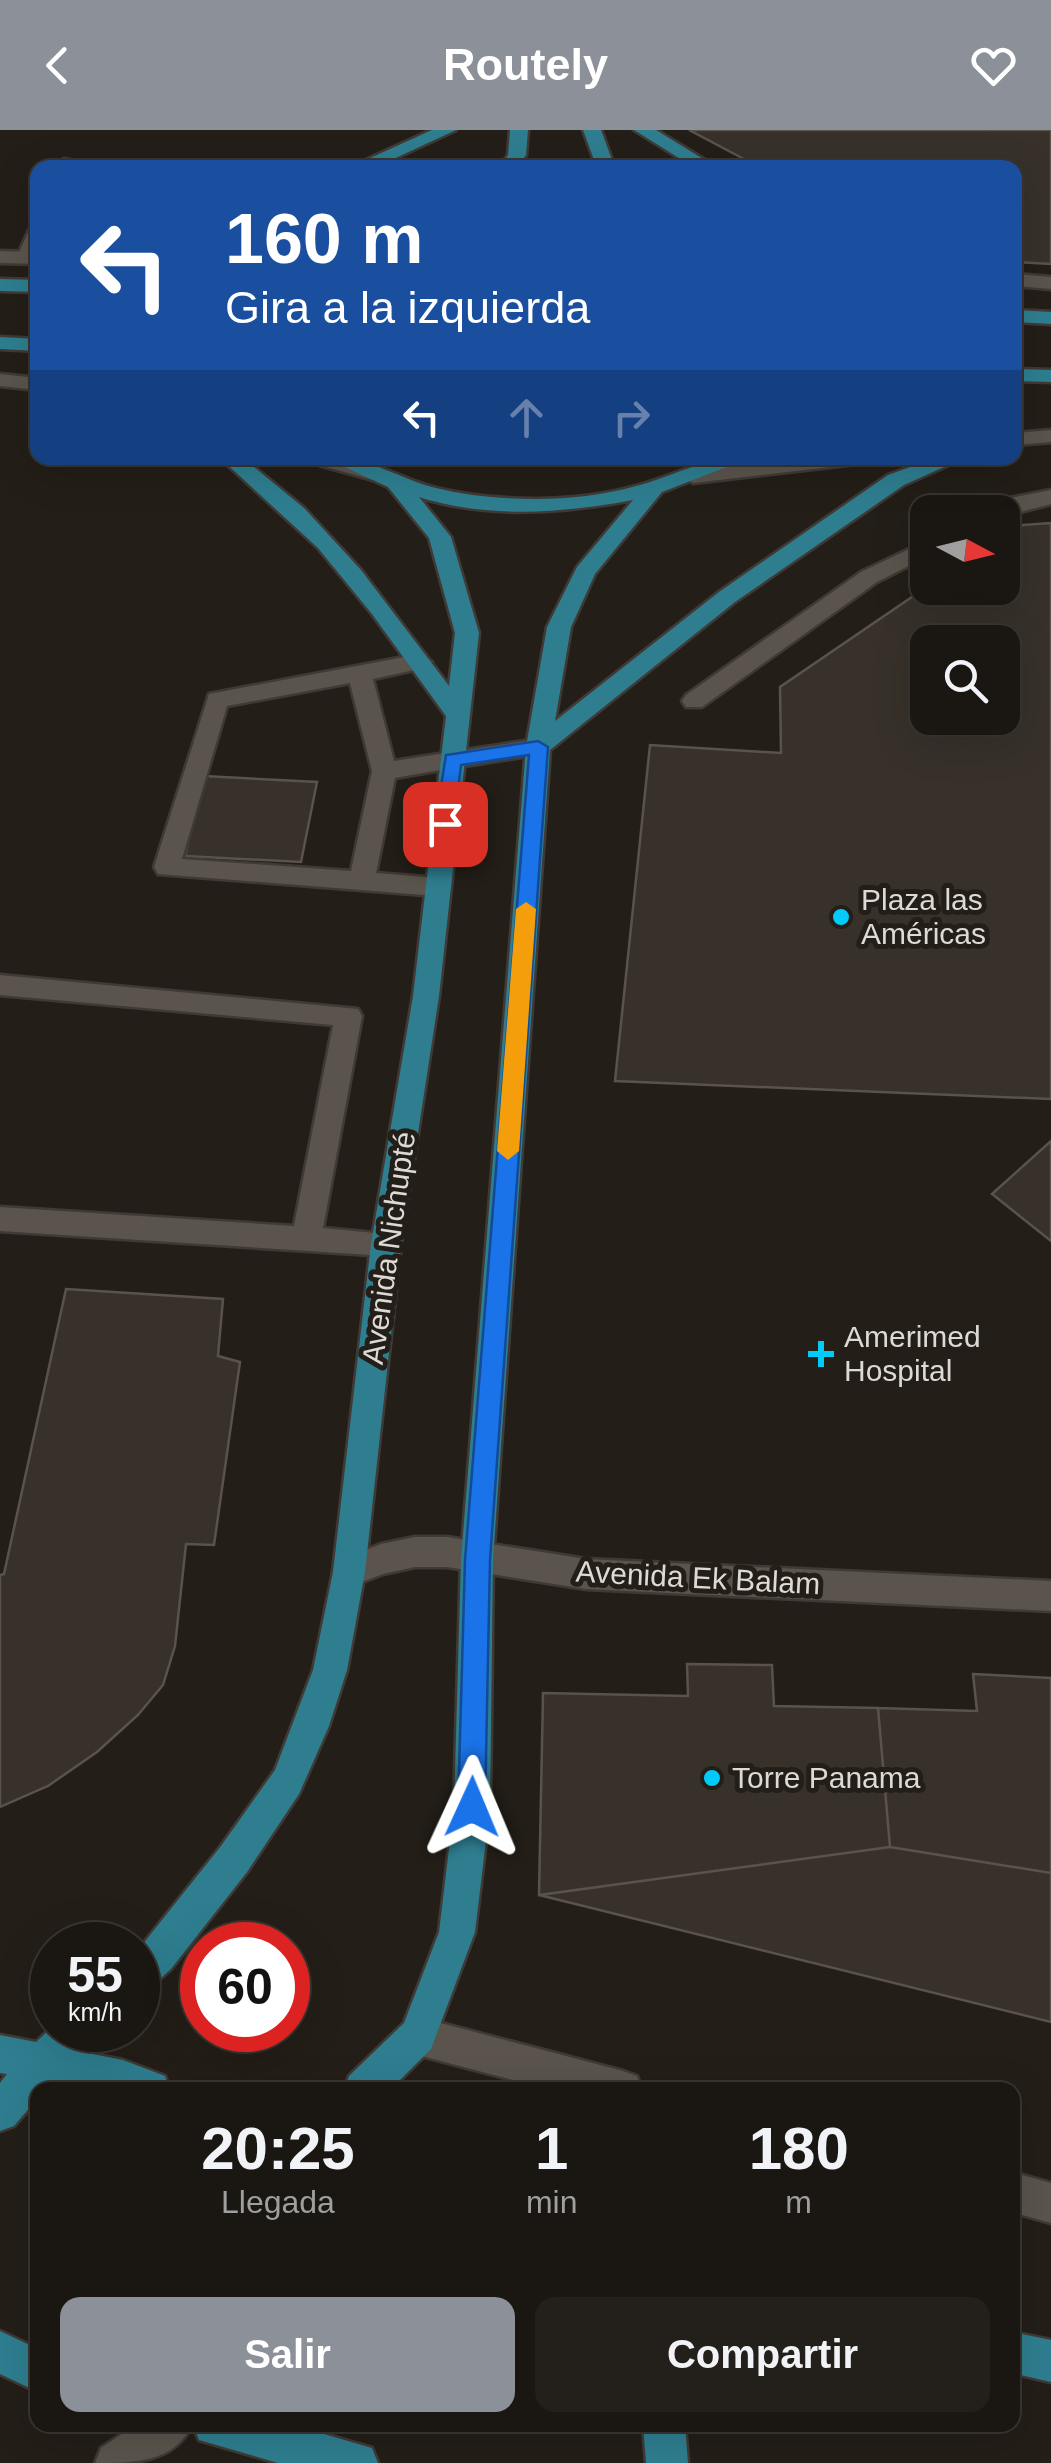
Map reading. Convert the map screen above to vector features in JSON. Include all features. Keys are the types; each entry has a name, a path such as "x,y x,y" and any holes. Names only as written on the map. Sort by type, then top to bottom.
{"main road":[{"path":"376,160 447,130"},
{"path":"514,160 520,130"},
{"path":"592,130 603,160"},
{"path":"643,130 695,160"},
{"path":"0,285 30,286"},
{"path":"1022,316 1051,318"},
{"path":"0,343 30,345"},
{"path":"1022,374 1051,376"},
{"path":"240,465 272,488 332,546 456,712"},
{"path":"359,465 384,477 456,498 522,505 590,502 653,490 715,465"},
{"path":"538,747 727,596 896,480 935,465"},
{"name":"Avenida Nichupté","path":"160,1953 234,1859 286,1782 312,1726 330,1670 348,1572 386,1244 426,996 467,632 440,538 384,477"},
{"path":"371,2082 418,2036 457,1932 472,1807 477,1560 538,747 559,627 585,572 653,490"},
{"path":"0,2112 54,2052"},
{"path":"0,2054 130,2082"},
{"path":"0,2351 30,2368"},
{"path":"1020,2354 1051,2361"},
{"path":"240,2432 357,2463"},
{"path":"665,2432 667,2463"}],"street":[{"path":"0,257 30,258"},
{"path":"1022,281 1051,283"},
{"path":"0,380 30,383"},
{"path":"1022,439 1051,436"},
{"path":"344,465 384,477"},
{"path":"692,476 792,465"},
{"path":"1020,503 1051,497"},
{"path":"694,700 870,576 910,556"},
{"path":"420,662 217,700 167,867 438,887"},
{"path":"360,676 384,771 362,881"},
{"path":"384,771 538,747"},
{"path":"0,984 348,1016 306,1238"},
{"path":"0,1219 386,1244"},
{"name":"Avenida Ek Balam","path":"348,1572 381,1559 415,1552 446,1552 477,1560 586,1574 1051,1596"},
{"path":"418,2036 593,2082"},
{"path":"1020,2194 1051,2202"},
{"path":"116,2463 161,2432"}],"building":[{"path":"689,130 1051,130 1051,264 1022,262 1022,160 746,160"},
{"name":"Plaza las Américas","path":"1051,523 1051,1099 615,1081 650,745 781,753 780,687 910,598 910,605 1020,605 1020,527"},
{"path":"204,776 317,782 301,862 185,856"},
{"path":"1051,1141 1051,1241 992,1194"},
{"path":"66,1289 223,1299 218,1356 240,1362 214,1545 186,1544 175,1646 163,1685 138,1715 97,1752 48,1786 0,1807 0,1575 4,1574"},
{"name":"Torre Panama","path":"687,1664 772,1665 774,1706 878,1708 890,1847 539,1895 543,1693 688,1696"},
{"path":"973,1674 1051,1678 1051,1873 890,1847 878,1708 977,1711"},
{"path":"890,1847 1051,1873 1051,2022 539,1895"}],"slow traffic":[{"path":"508,1151 526,909"}],"place":[{"name":"Plaza las Américas","path":"841,917"},
{"name":"Amerimed Hospital","path":"821,1354"},
{"name":"Torre Panama","path":"712,1778"}],"route":[{"path":"445,824 452,760 538,747 477,1560 472,1807"}]}
